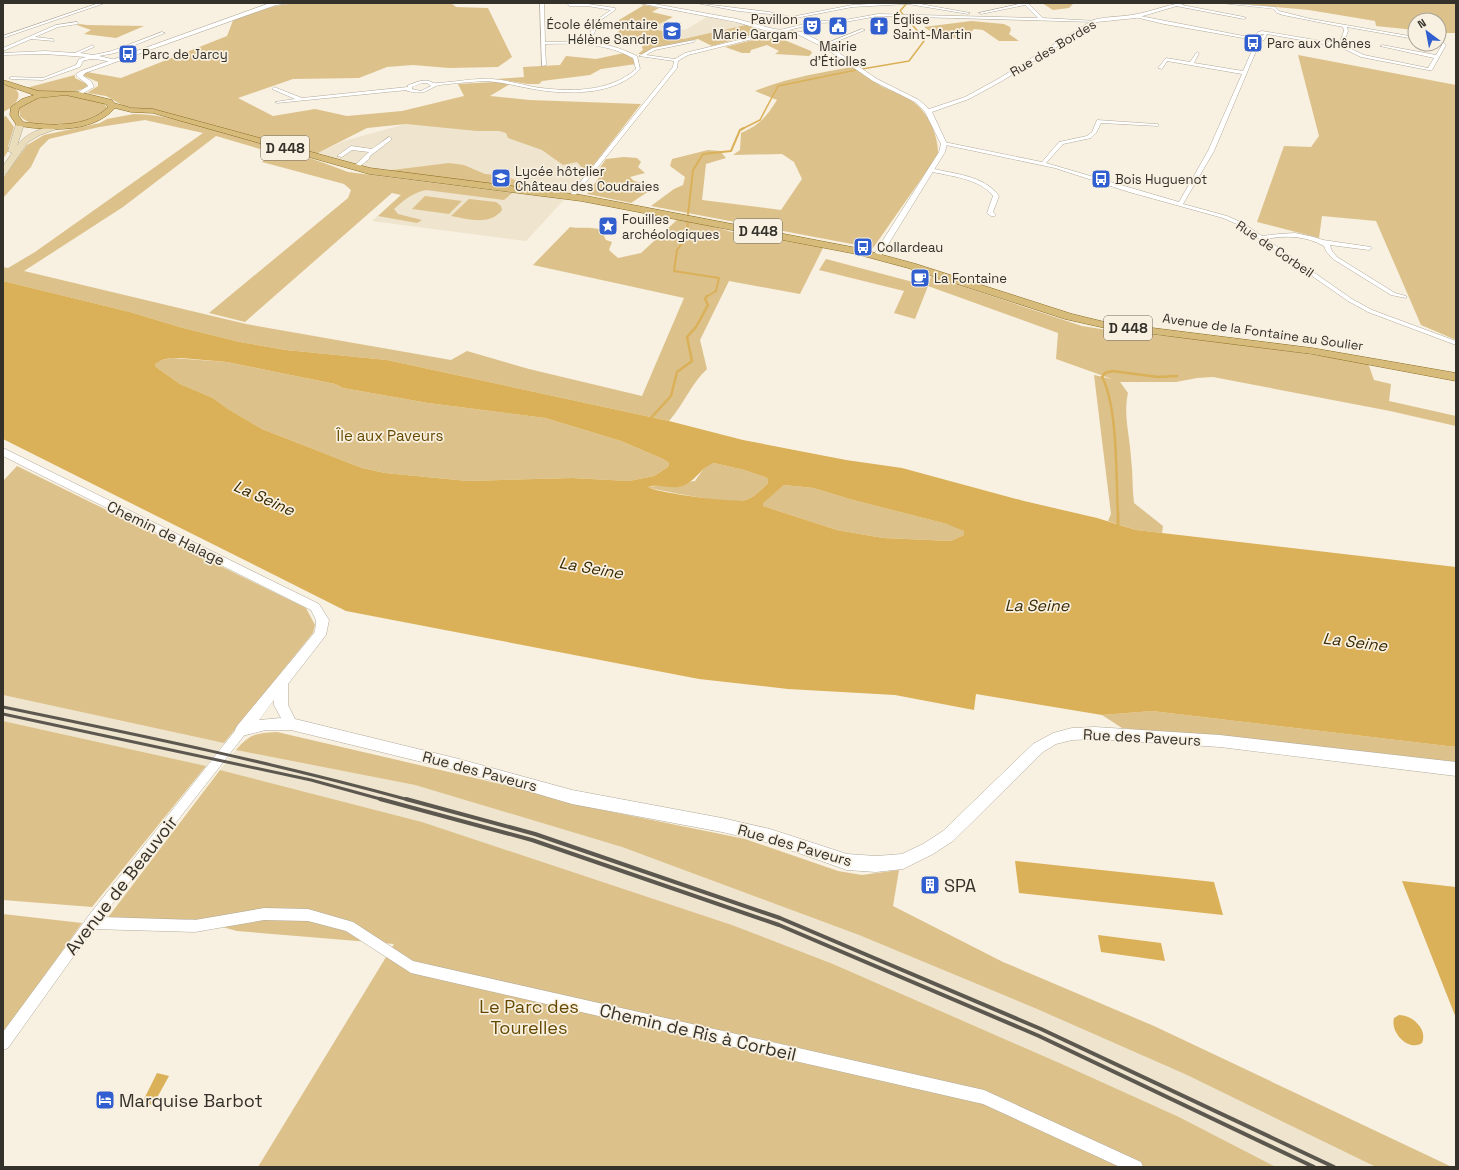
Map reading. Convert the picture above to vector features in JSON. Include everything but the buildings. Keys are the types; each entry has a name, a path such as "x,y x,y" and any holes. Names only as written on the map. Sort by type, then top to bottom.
{"main road":[{"path":"3,83 14,84 34,93 48,94"},
{"path":"3,83 16,89 20,94 18,105 14,112 20,124 12,151 3,167"},
{"name":"Avenue de la Fontaine au Soulier","path":"48,94 78,94 109,102 112,105 131,110 153,111 356,167 385,173 572,196 878,256 1062,315 1105,325 1304,350 1456,377"},
{"path":"18,105 32,98 48,94"},
{"path":"3,172 25,140 37,133 61,126 89,121 108,113 112,105"},
{"name":"Avenue de la Fontaine au Soulier","path":"89,121 141,114 178,118"},
{"path":"20,124 36,127 61,126"}],"street":[{"path":"3,37 103,3"},
{"path":"78,94 88,89 92,85 80,78 79,74 275,3 288,3"},
{"path":"542,3 544,64"},
{"path":"641,3 748,23 774,31 800,33 824,45 866,74 916,101 928,111 944,144 942,152 878,256"},
{"path":"698,3 726,9 757,11 794,18 852,6 908,3 980,13 1026,4 1041,19"},
{"path":"726,9 732,3"},
{"name":"Rue des Bordes","path":"928,111 967,98 1000,80 1095,21 1108,18 1136,16 1184,3"},
{"path":"1224,3 1275,8 1278,12 1284,14 1345,27 1407,37"},
{"path":"569,5 588,5 614,9 596,22 595,30 590,38 582,43"},
{"path":"1177,5 1244,18"},
{"path":"543,43 582,43 609,47 628,53 635,57 642,56 676,60 692,53 774,31 821,21 842,21 864,17 896,15 1095,21"},
{"path":"928,16 930,24"},
{"path":"1136,16 1164,23 1255,40 1262,39 1266,33 1341,46 1363,56 1408,66 1430,69 1440,52"},
{"path":"842,21 849,25"},
{"path":"3,50 57,26 77,23"},
{"path":"1341,46 1346,31 1345,27"},
{"path":"824,45 863,30 856,28"},
{"path":"11,78 43,79 78,66 81,60 86,58 118,50 163,33"},
{"path":"29,38 53,40"},
{"path":"1181,203 1211,151 1257,44 1255,40"},
{"path":"642,56 654,49 694,41"},
{"path":"76,54 93,46"},
{"path":"1382,46 1437,57"},
{"path":"3,54 33,52 76,54 95,56 114,61"},
{"path":"33,52 31,54 33,55 86,58"},
{"path":"1191,64 1197,53"},
{"path":"486,80 562,90 588,90 613,84 632,77 638,68 635,57"},
{"path":"1160,68 1166,59 1244,73"},
{"path":"572,196 675,67 676,60"},
{"path":"277,102 408,88 412,84 421,80 434,85 515,77"},
{"path":"408,88 412,91 422,92 431,89 434,85"},
{"path":"274,88 302,100"},
{"path":"1044,164 1061,143 1089,137 1094,133 1099,121 1156,125"},
{"path":"356,167 367,158 372,151 389,139"},
{"name":"Rue de Corbeil","path":"944,144 1044,164 1225,217 1241,224 1350,300 1370,311 1456,343"},
{"path":"340,156 351,148 372,151"},
{"path":"930,170 982,183 993,190 996,196 990,213 993,215"},
{"path":"1262,238 1287,234 1322,242 1369,248"},
{"path":"1322,242 1327,245 1329,251 1335,258 1393,294 1404,297"},
{"name":"Chemin de Halage","path":"3,452 315,607 323,620 320,635 281,681"},
{"path":"281,681 281,705 290,724"},
{"path":"242,730 281,681"},
{"name":"Rue des Paveurs","path":"242,730 266,724 290,724 467,767 572,796 645,812 722,824 770,836 847,862 876,864 903,861 941,841 1038,748 1053,739 1072,734 1095,733 1220,741 1456,769"},
{"name":"Avenue de Beauvoir","path":"3,1043 91,922 242,730"},
{"name":"Chemin de Ris à Corbeil","path":"91,922 196,926 264,914 308,915 349,926 411,967 984,1097 1136,1167"}],"shaded area":[{"name":"École élémentaire Hélène Sandre","path":"707,17 746,25 683,39 627,28 636,23 643,24 646,22 659,24 669,21 664,25 685,30"},
{"name":"Lycée hôtelier Château des Coudraies","path":"405,124 432,126 614,129 585,171 582,168 577,169 583,175 583,179 526,241 372,221 422,176 371,169 316,154 344,141"},
{"path":"3,695 224,743 206,766 3,721"},
{"path":"236,750 415,785 622,847 859,935 1037,1009 1187,1075 1376,1167 1276,1167 1179,1117 1064,1065 833,964 732,925 422,822 220,770"}],"green space":[{"path":"295,3 451,3 456,7 488,8 512,57 498,67 449,68 413,65 387,67 359,78 293,79 238,98 273,116 315,109 347,116 402,111 464,96 458,84 495,82 510,84 490,96 529,100 641,104 589,171 585,171 577,162 563,165 542,150 508,138 506,133 499,131 477,131 406,124 367,128 316,154 198,121 124,106 106,96 87,93 98,86 98,82 84,76 83,74 87,72 121,78 227,36 234,18 275,6"},
{"path":"1042,3 1074,3 1069,8 1053,10"},
{"path":"1232,3 1456,3 1456,33 1447,33 1447,12 1407,12 1407,29 1376,26 1375,21 1309,10"},
{"path":"644,5 659,8 652,12 673,17 659,24 646,22 643,24 636,23 628,28 634,29 639,26 676,34 672,37 683,39 746,25 763,32 712,46 698,39 652,49 643,54 638,54 643,50 642,47 644,44 615,38 619,31 619,20"},
{"path":"971,21 1004,24 1010,27 1011,30 1009,34 1019,41 999,41 983,30 974,29 970,34 962,38 950,38 938,35 924,27"},
{"path":"77,25 144,26 116,38 84,34 91,30"},
{"path":"769,36 776,40 782,39 811,51 812,53 809,56 775,54 779,51 767,45 751,50 750,53 742,53 725,47"},
{"path":"624,53 635,60 636,64 601,69 590,75 542,81 539,84 528,84 497,79 524,77 523,67 560,65 566,56 596,59"},
{"path":"1298,55 1456,85 1456,340 1421,325 1376,221 1322,216 1319,238 1257,222 1284,146 1311,147 1319,136"},
{"path":"852,67 881,86 905,96 918,105 928,118 937,140 938,148 938,155 873,248 651,206 674,189 683,185 685,177 670,166 672,159 708,150 720,151 726,158 706,164 702,200 781,210 802,179 794,162 782,154 733,155 740,150 741,133 758,124 777,100 755,91 791,79"},
{"path":"75,75 75,78 89,85 87,88 76,91 42,93 26,88"},
{"path":"3,85 16,89 18,97 14,105 3,112"},
{"path":"64,94 104,103 107,108 100,114 89,119 64,125 39,125 28,122 20,116 19,108 38,98"},
{"path":"134,114 146,114 190,123 254,141 348,172 512,193 504,200 426,190 421,191 408,197 394,209 398,214 422,220 417,223 378,216 401,195 392,193 245,322 209,313 348,198 351,190 344,184 262,162 270,152 216,136 123,207 24,271 246,324 451,360 467,351 529,369 642,396 684,298 533,265 570,227 593,228 601,230 606,240 612,242 609,250 618,258 641,253 678,219 686,219 732,232 824,246 800,294 729,281 700,340 707,369 696,381 669,421 387,360 286,350 240,342 183,328 130,312 3,281 3,267 8,268 35,252 203,133 145,120 99,127 49,139 40,148 31,167 3,198 3,178 27,145 44,135 100,123 107,119"},
{"path":"6,116 14,127 8,147 10,148 3,159 3,117"},
{"path":"624,157 637,158 641,162 638,167 645,173 630,177 634,181 652,185 649,191 631,203 587,194 601,175 598,170 606,159"},
{"path":"449,163 464,165 485,174 506,176 535,189 384,171"},
{"path":"425,196 462,201 449,214 412,209"},
{"path":"469,199 496,202 501,206 502,210 497,215 485,220 471,220 451,216"},
{"path":"826,259 928,286 915,319 894,313 904,291 819,270"},
{"path":"931,276 1082,326 1232,343 1368,363 1374,380 1391,384 1389,401 1456,416 1456,426 1390,411 1213,377 1176,382 1120,382 1128,393 1126,417 1132,464 1134,503 1163,526 1162,533 1136,530 1108,521 1111,514 1094,375 1112,379 1056,359 1058,333 928,286"},
{"name":"Île aux Paveurs","path":"172,358 227,362 335,384 343,388 428,403 545,418 621,441 669,463 668,467 654,476 629,481 572,478 468,481 385,473 362,468 262,429 228,409 213,398 180,384 156,367 155,364 157,361"},
{"path":"714,463 765,477 768,479 768,483 752,497 746,500 737,501 699,497 648,487 695,481 706,465"},
{"path":"17,466 306,608 315,625 313,633 224,743 3,695 3,481"},
{"path":"784,485 813,488 853,500 955,526 964,531 964,535 951,541 883,538 837,530 763,506 762,503"},
{"path":"1152,711 1456,747 1456,767 1122,728 1102,715"},
{"path":"3,721 206,766 92,907 3,900"},
{"path":"277,732 518,788 593,808 745,839 838,871 862,875 899,870 893,906 1003,962 1154,1026 1452,1167 1376,1167 1187,1075 1037,1009 859,935 622,847 415,785 236,750 254,735"},
{"name":"Le Parc des Tourelles","path":"220,770 422,822 732,925 833,964 1064,1065 1179,1117 1276,1167 258,1167 394,944 237,931 193,919 106,920"},
{"path":"3,914 82,923 3,1035"}],"water":[{"name":"La Seine","path":"3,281 130,312 183,328 240,342 286,350 387,360 669,421 743,440 846,460 902,468 1024,501 1097,518 1136,530 1456,567 1456,747 1152,711 1102,715 976,694 974,710 895,695 788,689 699,679 346,611 3,439","holes":["181,358 227,362 335,384 343,388 428,403 545,418 621,441 669,463 668,467 654,476 629,481 572,478 468,481 385,473 362,468 262,429 228,409 213,398 180,384 156,367 155,364 164,359","714,463 744,470 765,477 768,479 768,483 752,497 739,501 680,495 648,487 682,486 691,481 709,465","784,485 813,488 853,500 947,524 964,531 964,535 951,541 883,538 837,530 763,506 763,503"]},
{"path":"1015,861 1214,882 1223,915 1019,893"},
{"path":"1402,881 1456,887 1456,1018"},
{"path":"1098,935 1161,943 1165,961 1101,952"},
{"path":"1399,1015 1409,1017 1418,1024 1423,1033 1422,1043 1411,1045 1401,1039 1397,1034 1393,1023 1394,1018"},
{"path":"157,1073 169,1076 153,1105 142,1103"}],"waterway":[{"path":"862,69 909,61 924,41 922,36 900,11 907,3"},
{"path":"688,214 693,170 703,154 731,151 740,130 760,120 778,86 856,70"},
{"path":"688,221 687,237 677,250 674,271 719,278 716,291 707,297"},
{"path":"649,420 671,396 677,372 692,361 687,337 696,327 708,305 705,299 707,297"},
{"path":"1118,515 1114,424 1107,390 1102,377 1105,373 1112,371 1158,377 1177,376"},
{"path":"1116,527 1118,524 1118,515"}],"railway":[{"path":"3,707 258,762 409,800"},
{"path":"3,714 311,780 384,800"},
{"path":"380,799 532,840 779,925 1039,1036 1314,1167"},
{"path":"406,799 535,834 780,918 1041,1029 1334,1167"}],"place":[{"name":"Pavillon Marie Gargam","path":"812,26"},
{"name":"Mairie d'Étiolles","path":"838,26"},
{"name":"Église Saint-Martin","path":"879,26"},
{"name":"École élémentaire Hélène Sandre","path":"672,31"},
{"name":"Parc aux Chênes","path":"1253,43"},
{"name":"Parc de Jarcy","path":"128,54"},
{"name":"Lycée hôtelier Château des Coudraies","path":"501,178"},
{"name":"Bois Huguenot","path":"1101,179"},
{"name":"Fouilles archéologiques","path":"608,226"},
{"name":"Collardeau","path":"863,247"},
{"name":"La Fontaine","path":"920,278"},
{"name":"SPA","path":"930,885"},
{"name":"Marquise Barbot","path":"105,1100"}]}
